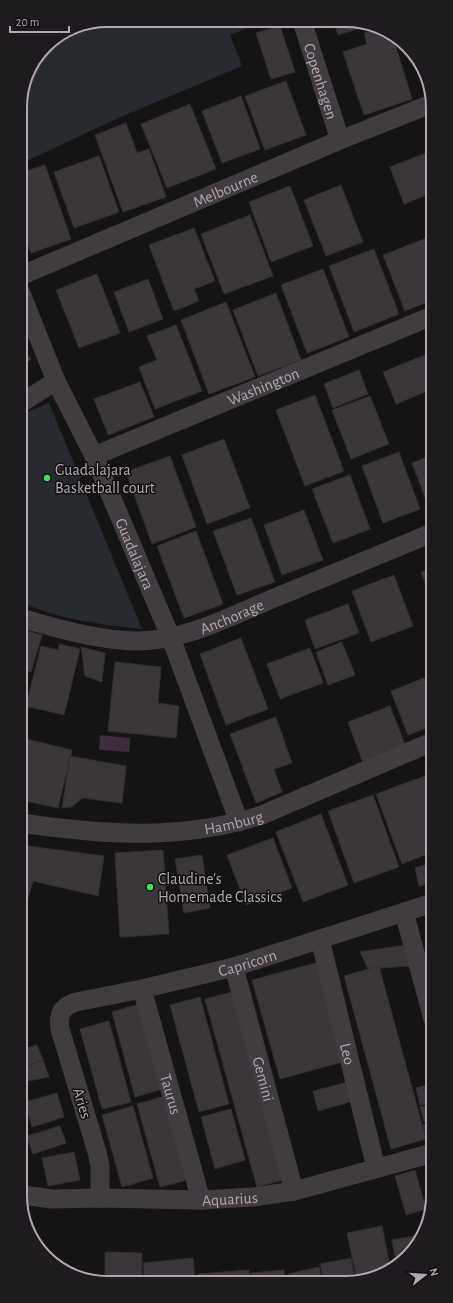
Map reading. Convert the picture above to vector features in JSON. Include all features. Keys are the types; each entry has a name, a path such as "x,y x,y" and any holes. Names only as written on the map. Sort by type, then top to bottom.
{"street":[{"name":"Copenhagen","path":"304,27 340,140"},
{"name":"Melbourne","path":"27,273 340,140 426,106"},
{"name":"Guadalajara","path":"27,308 56,381 94,456 171,638 239,822"},
{"name":"Washington","path":"94,456 426,318"},
{"path":"27,399 56,381"},
{"name":"Anchorage","path":"27,620 97,636 136,641 171,638 224,619 426,535"},
{"name":"Hamburg","path":"27,824 68,830 139,835 184,832 239,822 262,815 426,745"},
{"name":"Capricorn","path":"61,1010 76,1002 142,989 234,967 426,905"},
{"path":"404,912 426,993"},
{"name":"Leo","path":"320,939 376,1168"},
{"name":"Gemini","path":"234,967 294,1191"},
{"name":"Taurus","path":"142,989 201,1200"},
{"name":"Aries","path":"61,1010 59,1018 60,1029 100,1166 100,1198"},
{"name":"Aquarius","path":"27,1196 52,1200 100,1198 201,1200 253,1197 294,1191 426,1155"}],"shaded area":[{"path":"107,27 250,27 230,35 242,66 116,119 27,161 27,102 30,86 40,62 62,40 86,30"},
{"path":"49,403 142,629 65,617 27,605 27,414"},
{"path":"100,735 130,738 129,752 99,750"}],"building":[{"path":"280,27 295,72 271,79 256,33"},
{"path":"336,27 359,28 338,35"},
{"path":"372,31 395,43 412,99 364,115 343,52 367,44 364,33"},
{"path":"286,81 306,135 265,150 245,96"},
{"path":"241,96 260,149 222,163 202,111"},
{"path":"190,104 216,169 167,188 141,124"},
{"path":"126,123 137,153 149,149 166,197 123,212 95,135"},
{"path":"426,153 426,195 404,204 390,167"},
{"path":"99,156 119,212 74,228 54,172"},
{"path":"45,165 71,239 31,253 27,242 27,171"},
{"path":"341,185 363,242 326,256 304,200"},
{"path":"290,186 313,246 271,262 249,202"},
{"path":"250,215 273,276 224,294 201,234"},
{"path":"194,228 215,281 194,289 199,301 174,311 149,245"},
{"path":"426,238 426,302 405,311 383,255"},
{"path":"374,249 399,314 354,332 329,266"},
{"path":"323,269 349,337 307,353 281,285"},
{"path":"97,274 120,333 79,348 56,290"},
{"path":"148,279 163,319 129,332 114,292"},
{"path":"276,293 301,360 258,376 233,310"},
{"path":"226,302 255,377 209,394 181,320"},
{"path":"176,325 202,391 155,409 139,367 157,360 147,336"},
{"path":"27,354 31,359 27,363"},
{"path":"426,354 426,392 396,404 383,372"},
{"path":"359,370 368,394 333,408 324,384"},
{"path":"140,382 154,417 108,435 94,399"},
{"path":"315,395 344,471 305,486 276,410"},
{"path":"370,396 389,444 351,459 332,410"},
{"path":"224,439 250,508 207,524 182,455"},
{"path":"399,452 420,509 383,523 362,466"},
{"path":"170,456 196,527 152,544 126,472"},
{"path":"426,457 426,500 412,463"},
{"path":"350,475 370,529 333,543 312,489"},
{"path":"304,510 323,560 282,575 264,525"},
{"path":"251,518 275,582 237,595 213,531"},
{"path":"196,531 223,604 184,618 157,546"},
{"path":"426,570 426,585 421,572"},
{"path":"394,575 413,626 371,642 352,591"},
{"path":"348,604 359,633 315,649 305,620"},
{"path":"27,631 42,635 31,672 27,671"},
{"path":"241,638 268,709 226,725 200,654"},
{"path":"342,642 355,675 328,685 316,652"},
{"path":"59,644 80,649 64,715 27,706 41,646 58,650"},
{"path":"81,647 105,653 102,682 85,676"},
{"path":"310,648 323,683 280,699 267,664"},
{"path":"115,662 161,667 158,703 179,706 176,738 108,731"},
{"path":"426,677 426,728 408,735 391,691"},
{"path":"390,706 406,747 363,763 348,722"},
{"path":"276,717 292,763 274,769 282,792 256,803 230,734"},
{"path":"27,739 72,750 58,808 27,801"},
{"path":"70,756 126,766 122,803 83,798 71,807 62,808"},
{"path":"425,776 426,854 402,864 376,794"},
{"path":"373,795 399,867 354,883 328,811"},
{"path":"321,814 348,885 303,902 276,832"},
{"path":"273,838 292,888 246,905 227,855"},
{"path":"27,846 104,856 98,896 33,881 27,901"},
{"path":"163,850 169,934 120,937 115,853"},
{"path":"202,855 210,908 184,913 175,859"},
{"path":"426,865 426,884 419,886 415,868"},
{"path":"405,945 411,966 368,969 360,952"},
{"path":"319,962 346,1061 280,1079 252,980"},
{"path":"379,966 426,1139 391,1149 344,976"},
{"path":"236,991 287,1179 257,1187 205,999"},
{"path":"200,997 229,1104 199,1112 170,1005"},
{"path":"143,1003 166,1088 135,1097 112,1012"},
{"path":"109,1021 131,1102 102,1109 80,1029"},
{"path":"37,1045 43,1060 27,1066 27,1048"},
{"path":"43,1060 49,1077 27,1081 27,1066"},
{"path":"348,1082 353,1101 318,1111 313,1091"},
{"path":"426,1085 426,1104 420,1105 416,1088"},
{"path":"57,1093 64,1117 32,1127 27,1109 27,1101"},
{"path":"169,1095 192,1179 160,1187 137,1104"},
{"path":"133,1106 153,1178 122,1187 102,1115"},
{"path":"426,1106 426,1121 424,1122 420,1107"},
{"path":"231,1109 245,1160 215,1169 201,1117"},
{"path":"426,1124 426,1136 423,1125"},
{"path":"60,1126 66,1143 33,1154 27,1136"},
{"path":"74,1152 80,1180 48,1186 42,1158"},
{"path":"415,1170 425,1206 425,1209 406,1215 395,1176"},
{"path":"382,1226 389,1263 372,1272 356,1275 347,1233"},
{"path":"415,1236 413,1241 396,1260 392,1240"},
{"path":"105,1252 142,1253 142,1276 105,1276"},
{"path":"193,1258 195,1276 144,1276 143,1263"},
{"path":"351,1258 354,1275 323,1276 320,1264"},
{"path":"319,1267 321,1276 288,1276 288,1274"},
{"path":"249,1270 250,1276 198,1276 198,1274"},
{"path":"284,1270 285,1276 251,1276 251,1273"}],"place":[{"name":"Guadalajara Basketball court","path":"47,478"},
{"name":"Claudine's Homemade Classics","path":"150,887"}]}
